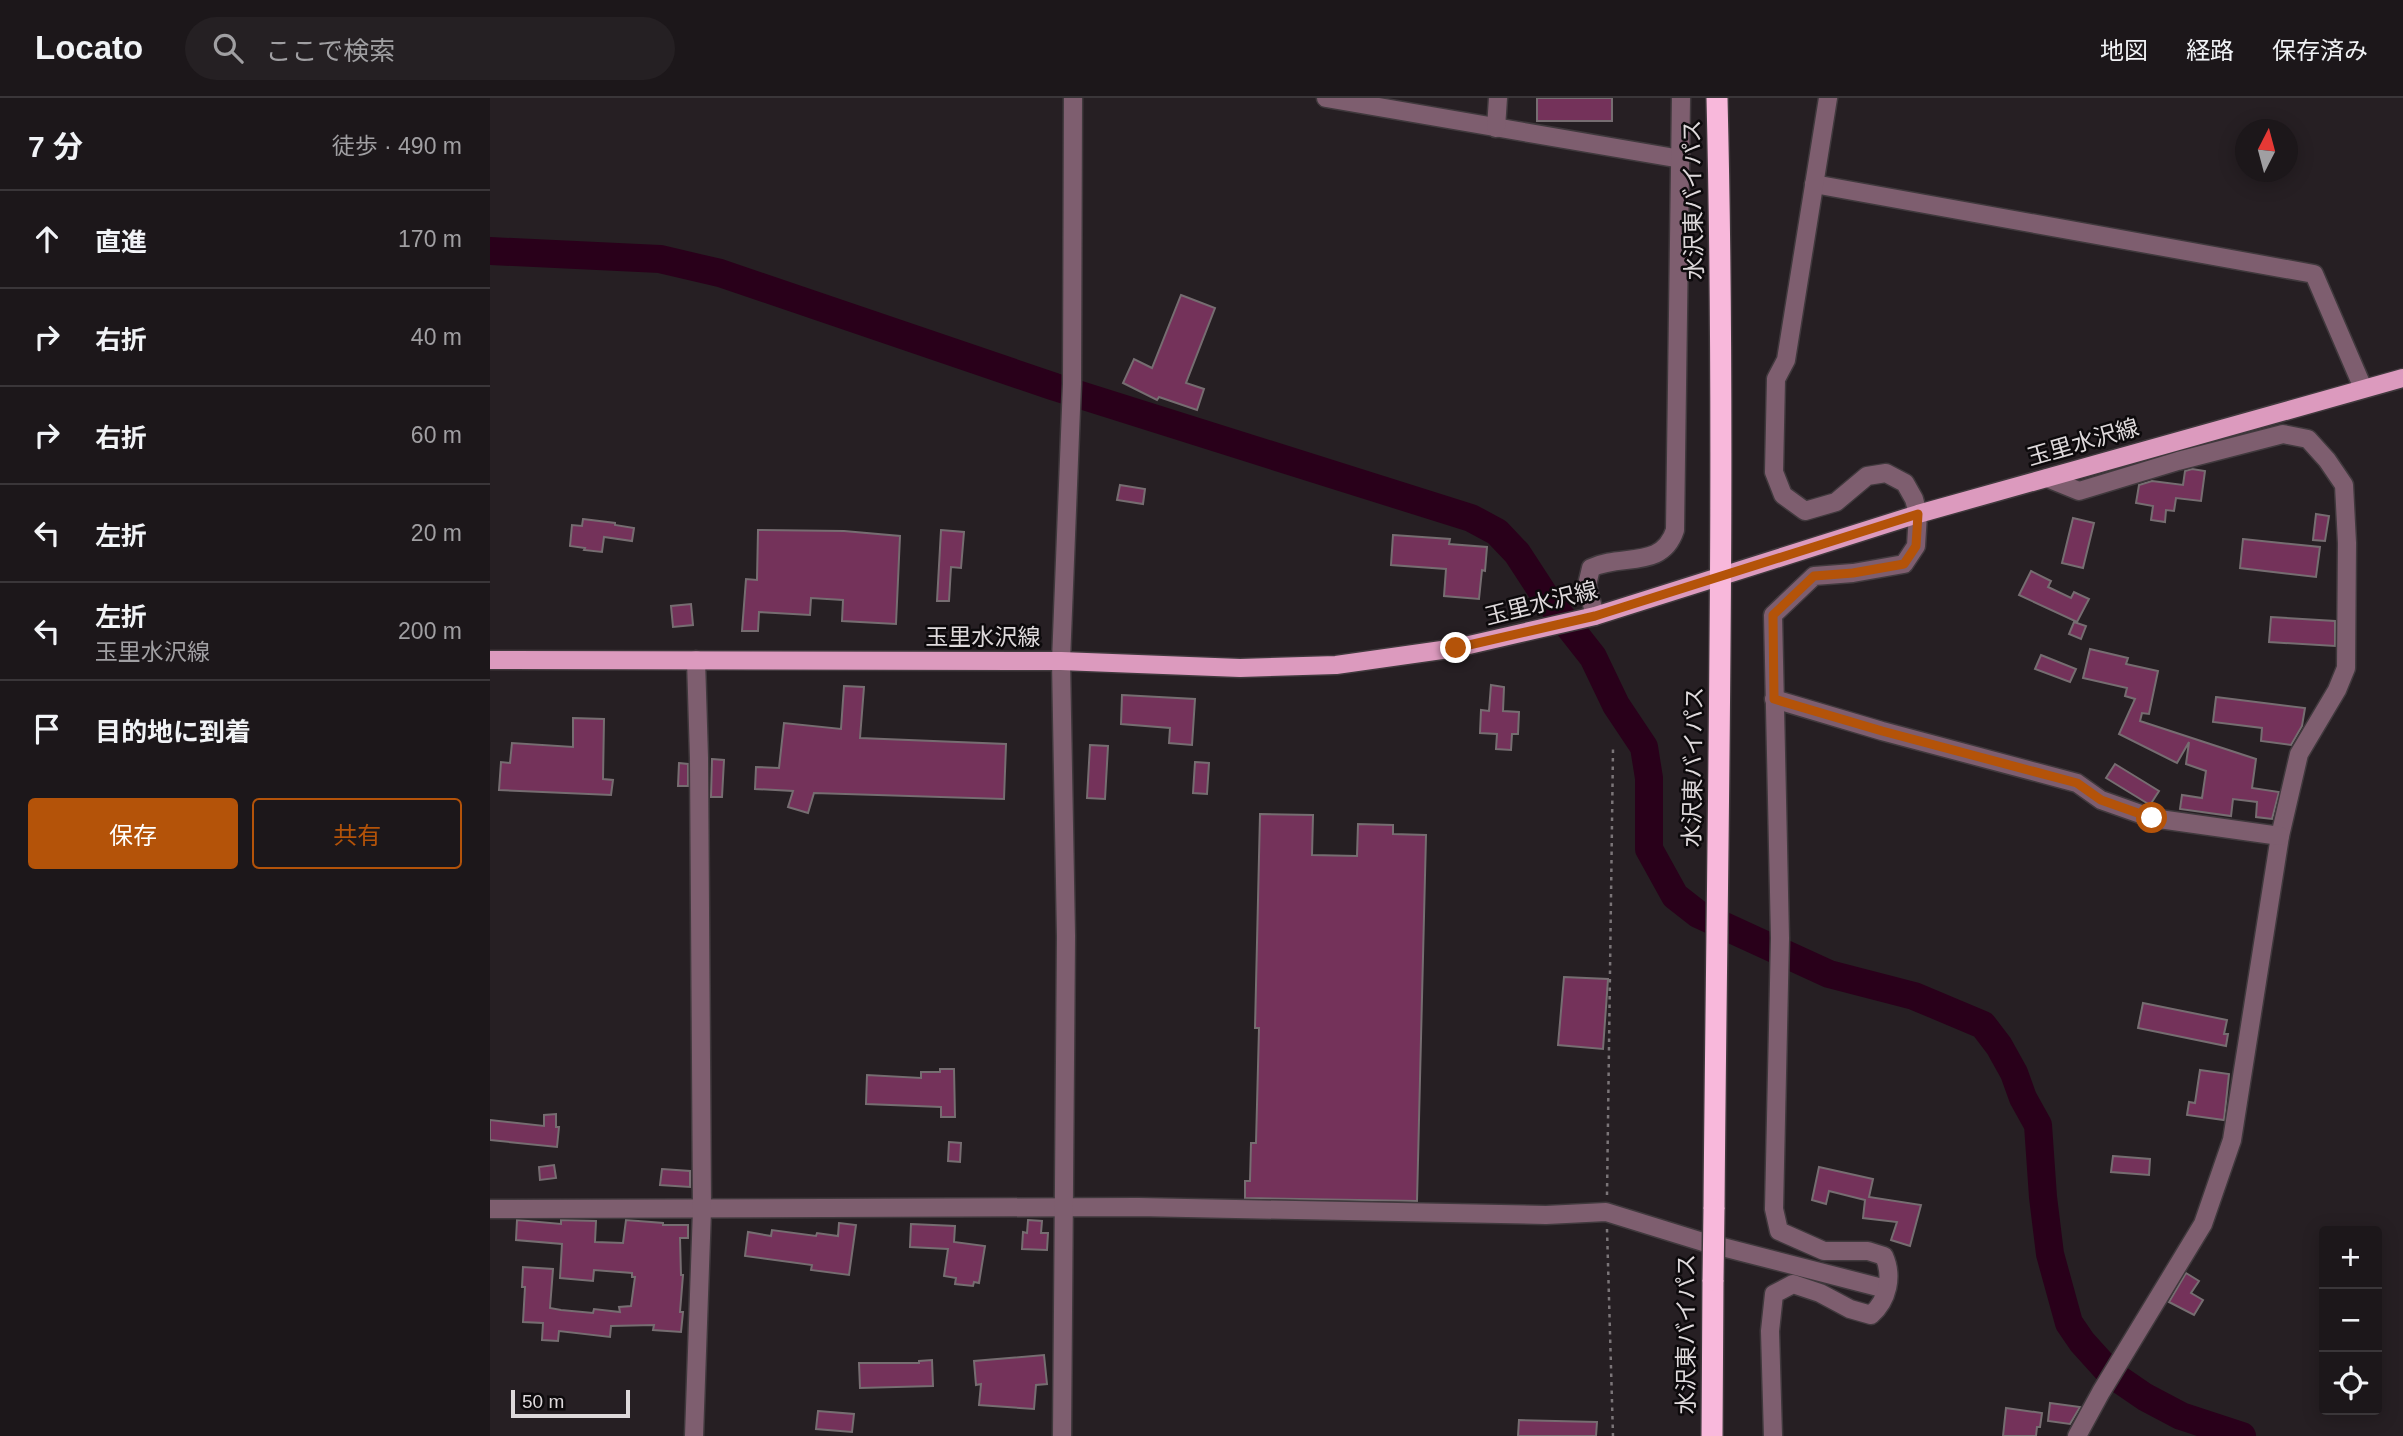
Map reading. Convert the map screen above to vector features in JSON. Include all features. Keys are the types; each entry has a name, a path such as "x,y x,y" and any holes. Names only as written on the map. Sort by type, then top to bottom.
{"highway":[{"name":"水沢東バイパス","path":"1712,1436 1721,576 1717,98"}],"main road":[{"name":"玉里水沢線","path":"490,660 1061,662 1240,668 1336,664 1456,648 1595,616 1918,514 2403,378"}],"street":[{"path":"1062,1436 1066,936 1061,662 1072,384 1073,98"},
{"path":"1326,98 1681,159"},
{"path":"1496,128 1498,98"},
{"path":"1595,616 1587,585 1591,568 1609,561 1643,558 1661,552 1675,530 1681,98"},
{"path":"1773,1436 1770,1331 1774,1294 1793,1284 1820,1293 1850,1309 1871,1315 1881,1306 1890,1270 1884,1256 1867,1251 1824,1251 1779,1231 1774,1209 1780,938 1773,615 1814,576 1853,573 1904,564 1916,546 1918,514 1914,499 1905,484 1885,473 1867,476 1836,502 1805,511 1783,495 1774,472 1776,379 1786,360 1828,98"},
{"path":"1814,184 2314,274 2363,388"},
{"path":"2047,478 2079,491 2178,461 2283,434 2308,439 2328,460 2343,485 2347,543 2346,668 2337,690 2300,754 2280,836 2232,1140 2203,1224 2077,1436"},
{"path":"694,1436 702,1210 696,660"},
{"path":"1774,699 2077,783 2101,800 2152,818 2280,836"},
{"path":"490,1209 1152,1208 1546,1215 1606,1212 1703,1242 1886,1289"}],"path":[{"path":"1613,749 1606,1212 1613,1436"}],"building":[{"path":"1537,98 1612,98 1612,121 1537,121"},
{"path":"1181,295 1215,308 1186,383 1204,389 1197,410 1159,397 1157,400 1123,383 1134,359 1152,368"},
{"path":"2185,471 2205,471 2201,501 2176,498 2174,511 2166,510 2165,522 2151,520 2153,506 2136,503 2139,485 2152,481 2183,485"},
{"path":"1120,485 1145,489 1143,504 1117,500"},
{"path":"2316,514 2329,516 2325,541 2313,540"},
{"path":"2073,518 2094,523 2083,568 2062,563"},
{"path":"583,519 634,528 632,541 604,537 602,552 570,546 572,525 582,526"},
{"path":"758,530 844,531 900,536 896,624 842,621 843,600 811,598 810,615 759,612 758,631 742,631 746,579 757,580"},
{"path":"941,530 964,532 961,568 951,567 949,601 937,601"},
{"path":"1393,535 1450,539 1449,544 1487,547 1479,599 1444,596 1446,569 1391,565"},
{"path":"2243,539 2320,547 2316,577 2240,568"},
{"path":"2031,571 2051,581 2048,587 2071,598 2074,592 2089,599 2077,622 2019,595"},
{"path":"691,604 693,625 673,627 671,606"},
{"path":"2271,617 2335,621 2335,646 2269,642"},
{"path":"2074,622 2086,626 2081,639 2069,634"},
{"path":"2090,649 2128,658 2126,664 2158,671 2149,714 2142,713 2140,721 2256,759 2252,788 2279,792 2272,819 2256,817 2257,802 2233,799 2231,816 2180,809 2182,795 2202,798 2206,771 2186,764 2189,742 2177,763 2119,734 2135,699 2125,696 2127,688 2083,678"},
{"path":"2041,655 2076,669 2070,682 2035,669"},
{"path":"1491,685 1504,687 1503,711 1519,712 1518,734 1512,734 1511,750 1496,749 1497,734 1480,733 1481,710 1489,711"},
{"path":"844,686 864,687 860,738 1006,744 1004,799 814,793 808,813 788,807 793,791 755,789 756,767 779,768 784,723 841,729"},
{"path":"1122,695 1195,699 1192,745 1169,743 1170,728 1121,724"},
{"path":"2216,697 2305,708 2302,726 2291,745 2261,741 2262,728 2213,722"},
{"path":"573,718 604,719 603,779 613,780 611,795 499,790 501,762 510,763 512,743 573,747"},
{"path":"1090,745 1108,746 1105,799 1087,798"},
{"path":"712,759 724,760 722,797 711,797"},
{"path":"1195,762 1209,763 1207,794 1193,793"},
{"path":"679,763 688,764 688,786 678,786"},
{"path":"2115,764 2159,791 2150,805 2106,778"},
{"path":"1260,814 1313,815 1312,855 1357,856 1358,824 1393,825 1393,834 1426,835 1417,1201 1245,1198 1245,1181 1250,1181 1251,1143 1256,1143 1259,1028 1255,1028"},
{"path":"1564,977 1608,979 1603,1049 1558,1045"},
{"path":"2143,1003 2227,1020 2224,1034 2228,1034 2226,1046 2138,1028"},
{"path":"940,1069 954,1069 955,1117 941,1117 941,1107 866,1104 867,1075 921,1078 921,1072 940,1072"},
{"path":"2200,1070 2229,1074 2224,1120 2187,1115 2189,1102 2195,1103"},
{"path":"556,1114 556,1127 559,1127 557,1147 490,1140 490,1120 544,1126 544,1115"},
{"path":"949,1142 961,1143 960,1162 948,1161"},
{"path":"2113,1156 2150,1159 2149,1175 2111,1172"},
{"path":"554,1165 556,1178 540,1180 539,1167"},
{"path":"1819,1167 1873,1179 1869,1197 1921,1205 1910,1246 1891,1240 1897,1222 1863,1218 1865,1200 1829,1191 1826,1204 1812,1200"},
{"path":"662,1169 690,1171 690,1187 660,1185"},
{"path":"517,1220 561,1224 561,1220 596,1221 595,1242 623,1243 626,1220 688,1225 688,1238 680,1238 683,1275 681,1332 653,1330 654,1325 611,1326 610,1337 559,1331 558,1341 542,1340 543,1323 523,1322 523,1267 553,1269 550,1308 593,1313 594,1309 620,1312 619,1307 631,1306 635,1277 632,1277 632,1273 594,1270 593,1281 560,1278 562,1244 516,1240"},
{"path":"1028,1220 1042,1221 1041,1233 1048,1233 1047,1250 1022,1249 1023,1232 1027,1233"},
{"path":"839,1223 856,1225 849,1275 811,1270 812,1265 745,1256 748,1232 771,1236 772,1230 838,1236"},
{"path":"911,1224 955,1226 954,1242 985,1246 979,1283 974,1282 973,1286 955,1284 956,1278 944,1276 948,1249 910,1247"},
{"path":"2186,1273 2199,1281 2191,1293 2203,1300 2194,1315 2169,1302"},
{"path":"1044,1355 1047,1384 1036,1385 1034,1409 979,1405 981,1384 976,1385 974,1361"},
{"path":"932,1360 933,1386 860,1388 859,1363 919,1363"},
{"path":"2050,1403 2080,1407 2070,1424 2048,1421"},
{"path":"2006,1408 2042,1413 2036,1436 2003,1436"},
{"path":"818,1411 854,1414 852,1432 816,1429"},
{"path":"1519,1420 1597,1422 1596,1436 1518,1436"}],"waterway":[{"path":"490,251 660,259 720,273 1055,387 1471,518 1497,532 1517,553 1545,596 1593,657 1616,705 1644,747 1649,778 1649,849 1675,896 1698,914 1829,974 1914,996 1983,1025 2014,1073 2023,1098 2038,1125 2050,1254 2069,1323 2110,1373 2145,1397 2181,1416 2242,1436"}],"route":[{"path":"1456,648 1595,616 1918,514 1916,546 1904,564 1853,573 1814,576 1773,615 1774,699 2077,783 2101,800 2152,818"}]}
